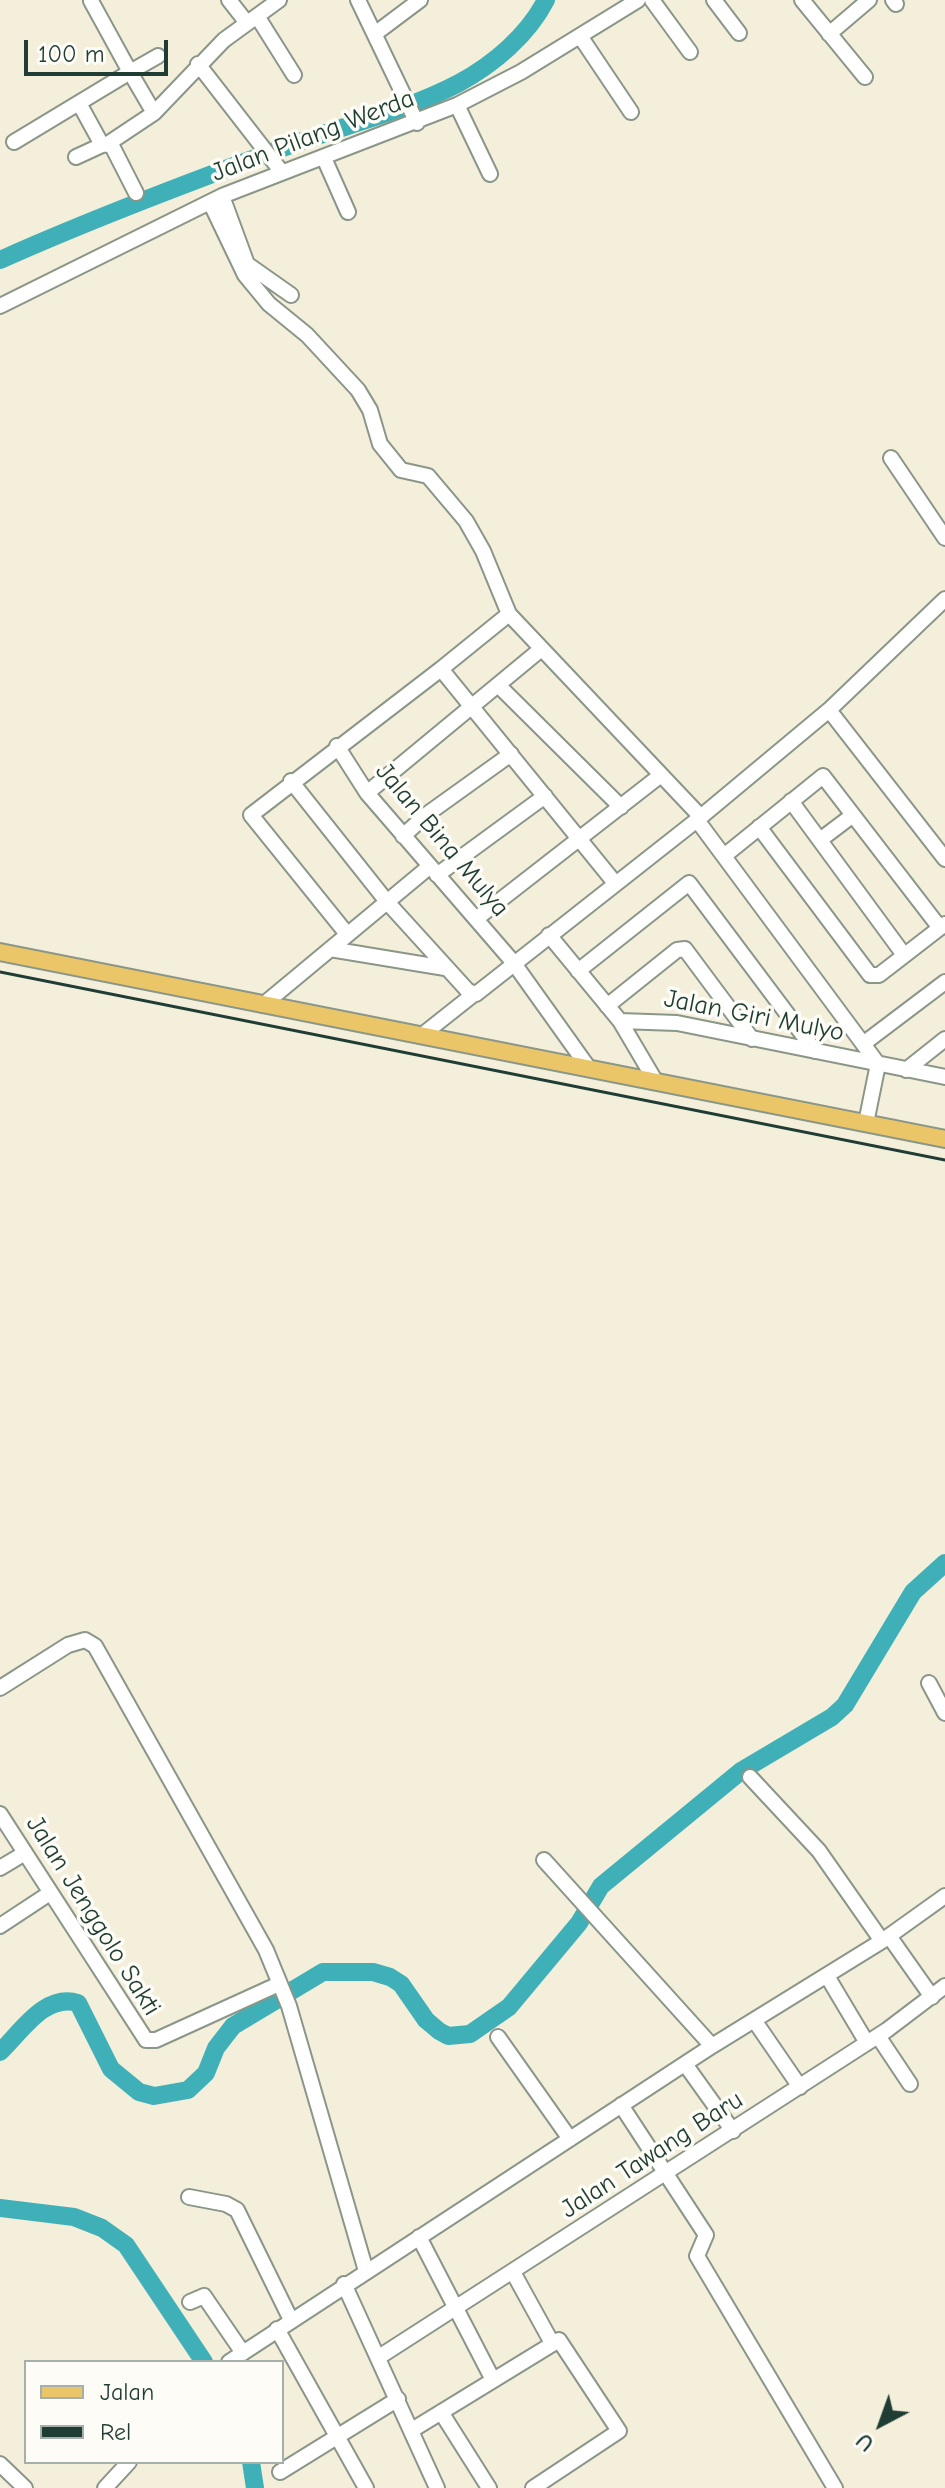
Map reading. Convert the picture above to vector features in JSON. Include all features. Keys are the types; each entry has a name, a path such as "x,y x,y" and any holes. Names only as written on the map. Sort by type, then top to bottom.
{"main road":[{"path":"0,952 945,1139"}],"street":[{"path":"229,0 252,19 294,75"},
{"path":"76,157 106,144 154,113 198,64 279,0"},
{"path":"358,0 416,118"},
{"path":"376,33 420,0"},
{"name":"Jalan Pilang Werda","path":"0,306 278,168 324,158 416,118 457,105 638,0"},
{"path":"652,0 690,52"},
{"path":"714,0 739,33"},
{"path":"802,0 865,77"},
{"path":"829,34 869,0"},
{"path":"91,1 154,113"},
{"path":"580,36 631,112"},
{"path":"14,142 158,56"},
{"path":"198,64 278,168"},
{"path":"79,103 136,193"},
{"path":"457,105 490,174"},
{"path":"324,158 348,212"},
{"path":"216,199 247,264 291,295"},
{"path":"216,199 245,275 269,304 307,335 358,390 370,410 380,444 401,470 428,476 466,521 483,551 509,614 699,819 878,1064 866,1123"},
{"path":"891,458 945,538"},
{"path":"421,1036 699,819 829,710 945,599"},
{"path":"347,934 251,815 509,614"},
{"path":"367,793 474,708 540,650"},
{"path":"441,669 615,883"},
{"path":"499,686 621,807"},
{"path":"829,710 945,859"},
{"name":"Jalan Bina Mulya","path":"337,746 367,793 513,962 588,1067"},
{"path":"403,836 426,815 511,754"},
{"path":"476,919 661,775"},
{"path":"724,856 759,827 791,801 823,776 942,926 879,975 870,975 759,827"},
{"path":"291,781 388,903 445,968 474,994"},
{"path":"263,1005 388,903 545,796"},
{"path":"791,801 904,955"},
{"path":"820,840 853,815"},
{"path":"578,971 689,883 815,1051"},
{"path":"549,935 620,1021 656,1082"},
{"path":"330,949 445,968"},
{"path":"607,1006 677,950 685,949 752,1039"},
{"path":"863,1044 945,982"},
{"name":"Jalan Giri Mulyo","path":"620,1021 660,1021 945,1077"},
{"path":"906,1070 945,1039"},
{"path":"0,1688 68,1645 85,1640 95,1646 266,1950 289,2006 366,2271"},
{"path":"929,1683 945,1713"},
{"path":"750,1777 815,1846 932,1997"},
{"name":"Jalan Jenggolo Sakti","path":"0,1814 146,2040 156,2040 280,1986"},
{"path":"0,1868 25,1853"},
{"path":"544,1860 712,2046"},
{"path":"0,1926 50,1893"},
{"path":"232,2360 712,2046 886,1938 945,1896"},
{"path":"827,1976 872,2040 910,2084"},
{"name":"Jalan Tawang Baru","path":"379,2357 514,2274 872,2040 945,1986"},
{"path":"754,2020 800,2087"},
{"path":"498,2037 570,2139"},
{"path":"685,2064 733,2131"},
{"path":"621,2105 706,2235 697,2256 835,2488"},
{"path":"189,2197 226,2204 237,2210 247,2223 291,2320"},
{"path":"419,2237 493,2380"},
{"path":"514,2274 552,2343"},
{"path":"344,2284 437,2488"},
{"path":"190,2302 204,2296 243,2353"},
{"path":"277,2329 366,2488"},
{"path":"412,2430 556,2340 563,2343 619,2431 533,2488"},
{"path":"280,2472 398,2399"},
{"path":"441,2412 489,2488"},
{"path":"0,2464 25,2488"},
{"path":"105,2488 127,2464"}],"waterway":[{"path":"0,260 179,186 439,93 472,75 509,48 530,25 546,0"},
{"path":"0,2052 45,2009 55,2003 78,2003 111,2069 139,2092 154,2096 188,2090 206,2073 216,2048 233,2026 323,1972 373,1972 390,1977 401,1984 426,2020 439,2031 448,2036 470,2034 509,2007 579,1923 601,1886 741,1771 832,1717 845,1705 913,1592 945,1563"},
{"path":"0,2208 74,2217 102,2228 126,2245 203,2360"},
{"path":"251,2464 255,2488"}],"railway":[{"path":"0,972 945,1160"}]}
